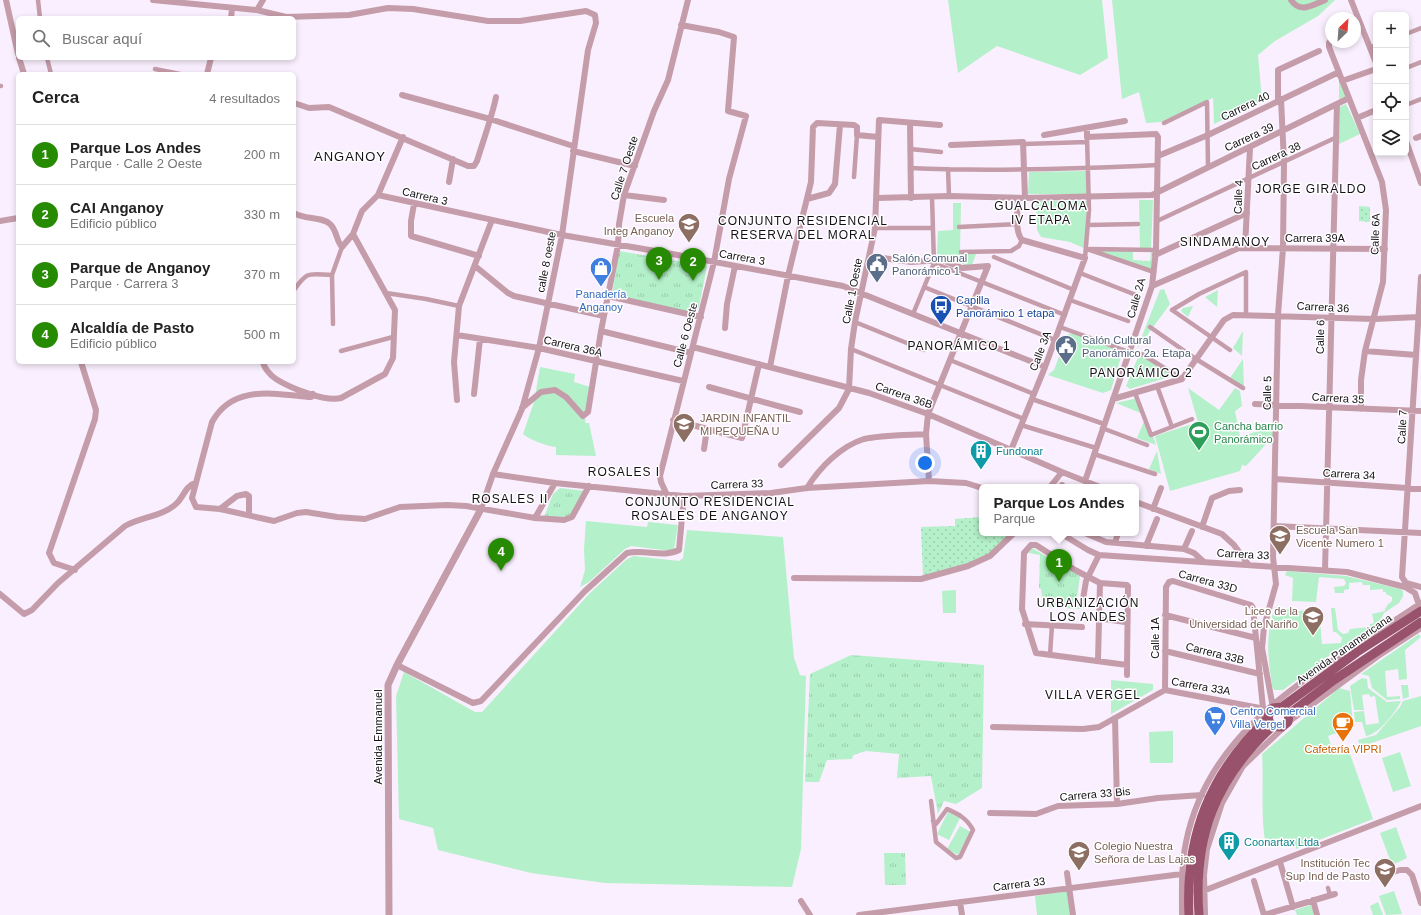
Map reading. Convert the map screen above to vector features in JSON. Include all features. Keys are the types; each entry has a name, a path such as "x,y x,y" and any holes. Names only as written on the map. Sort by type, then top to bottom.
{"main road":[{"name":"Avenida Panamericana","path":"1189,915 1190,863 1194,842 1207,802 1226,765 1244,743 1275,714 1355,649 1420,606"},
{"name":"Avenida Panamericana","path":"1201,915 1198,869 1201,845 1216,800 1240,760 1275,714 1334,680 1421,622"}],"street":[{"path":"6,0 16,45"},
{"path":"38,0 40,16"},
{"path":"153,0 232,9 257,10 263,0"},
{"name":"Calle 7 Oeste","path":"522,408 541,392 555,390 566,397 583,416 588,412 601,330 618,245 619,224 624,195 654,111 668,80 688,0"},
{"path":"1291,0 1295,6 1304,8 1325,0"},
{"path":"1351,0 1362,31 1373,47"},
{"name":"calle 8 oeste","path":"296,17 349,15 388,8 413,9 452,16 504,21 520,21 586,11 596,15 596,23 588,50 573,148 562,235 539,348 522,408 493,474 482,509"},
{"path":"230,16 232,9"},
{"name":"calle 8 oeste","path":"257,10 287,16"},
{"name":"Calle 6 Oeste","path":"667,495 660,482 660,476 683,381 701,317 714,262 729,179 746,116 728,110 734,37 719,32 681,25"},
{"path":"1409,33 1421,28"},
{"name":"Calle 6A","path":"1332,48 1342,81 1373,152"},
{"name":"Calle 5","path":"1275,714 1262,648 1264,627 1276,584 1274,566 1278,315 1283,248 1284,162 1278,70 1319,51"},
{"path":"20,60 23,72"},
{"path":"48,60 50,72"},
{"path":"208,72 210,60"},
{"path":"1409,67 1421,62"},
{"path":"155,69 170,72"},
{"path":"1342,81 1373,70"},
{"name":"Carrera 40","path":"1158,156 1208,135 1340,72"},
{"path":"402,95 490,119 573,148 635,166"},
{"path":"296,104 309,108 329,107 403,137 468,166 474,166 496,97"},
{"name":"Carrera 39","path":"1158,193 1168,186 1208,166 1250,148 1349,98"},
{"path":"1409,104 1421,99"},
{"path":"1164,123 1207,102 1208,166"},
{"name":"Calle 6","path":"1325,570 1337,104"},
{"path":"1357,118 1373,111"},
{"name":"Calle 1 Oeste","path":"849,389 851,349 855,322 875,228 879,120 910,123"},
{"path":"1044,135 1125,121"},
{"path":"770,367 788,276 811,182 813,127 817,123 856,126 857,135 854,177"},
{"path":"911,198 910,123 940,125"},
{"path":"807,199 828,193 835,184 840,125"},
{"path":"1018,198 1019,236 1022,240 1085,258 1087,249 1089,197 1087,128"},
{"name":"Calle 2A","path":"1085,481 1152,286 1158,193 1158,137 1153,133 1087,140"},
{"path":"857,135 878,137"},
{"path":"334,324 332,275 342,247 353,234 362,211 378,195 403,137"},
{"name":"Carrera 38","path":"1156,221 1337,137"},
{"path":"951,145 1022,142 1024,144 1087,140"},
{"path":"1024,144 1025,198"},
{"name":"Calle 4","path":"1245,247 1250,148"},
{"path":"910,149 941,152"},
{"path":"1409,149 1421,183"},
{"name":"Calle 6A","path":"1361,409 1361,380 1365,351 1383,282 1385,249 1385,194 1374,156"},
{"path":"450,182 453,159"},
{"path":"910,168 1088,169 1158,166"},
{"path":"948,169 949,196"},
{"path":"877,198 949,196 1018,198 1146,196 1158,193"},
{"name":"Carrera 3","path":"378,195 562,235 843,286 1045,367"},
{"path":"624,195 664,200"},
{"path":"913,314 934,261 932,197"},
{"path":"414,204 410,221 411,236 479,256"},
{"path":"1087,249 1155,252 1247,213"},
{"path":"296,214 302,217 330,223 342,247"},
{"path":"0,221 16,218"},
{"path":"457,400 454,362 459,306 492,220"},
{"path":"959,227 1018,224"},
{"path":"1088,225 1138,224"},
{"path":"875,228 933,228"},
{"path":"264,364 274,379 313,394 335,400 382,376 390,366 393,358 395,310 353,234"},
{"path":"961,252 1014,250 1019,246 1022,240"},
{"name":"Carrera 39A","path":"1152,286 1232,249 1245,247 1385,249"},
{"path":"1087,249 1154,272"},
{"path":"929,481 926,434 928,414 988,266 998,251"},
{"path":"869,256 911,262 946,261 962,268 988,266"},
{"path":"994,257 1074,290"},
{"name":"Calle 3A","path":"1011,450 1045,367 1085,258"},
{"path":"934,261 1065,315"},
{"path":"475,266 508,293 604,316"},
{"path":"725,328 727,304 735,266"},
{"path":"1230,350 1172,310 1199,294 1246,272 1246,315"},
{"path":"1080,273 1136,295"},
{"path":"296,287 303,277 309,274 332,275"},
{"name":"Calle 7","path":"1421,277 1419,338 1416,355 1402,578 1406,583 1421,586"},
{"path":"924,287 1055,340"},
{"path":"386,294 426,299 459,306"},
{"path":"608,296 701,317"},
{"path":"1070,300 1128,321"},
{"name":"Carrera 36","path":"1213,338 1228,317 1233,315 1278,315 1374,319 1419,317"},
{"path":"855,322 924,350"},
{"path":"1060,326 1130,352"},
{"path":"1150,326 1196,359 1243,388"},
{"name":"Carrera 36B","path":"601,330 759,364 849,389 869,393 928,414 1092,484"},
{"name":"Carrera 36A","path":"457,335 539,348 683,381"},
{"path":"341,351 393,336"},
{"path":"1112,399 1182,379 1213,338"},
{"path":"474,394 480,339"},
{"path":"851,349 940,385 1023,422 1155,474"},
{"path":"1365,351 1416,355"},
{"path":"1142,354 1182,379"},
{"path":"950,360 1147,445"},
{"path":"75,570 54,563 49,553 95,419 96,410 81,364"},
{"path":"673,420 742,438 759,364"},
{"path":"1157,386 1172,427"},
{"path":"709,387 800,412"},
{"path":"781,465 839,408 849,389"},
{"path":"313,394 311,396 256,392 226,403 217,413 212,422 192,498 196,507 220,509 274,521 297,512 365,519 400,507 466,506 535,518 564,520 572,517 589,486"},
{"path":"1134,393 1151,435 1192,419"},
{"name":"Carrera 35","path":"1255,404 1421,411"},
{"path":"704,449 707,429"},
{"path":"807,488 815,475 824,465 846,448 864,439 926,434"},
{"path":"1052,484 1062,472"},
{"name":"Carrera 33","path":"493,474 555,483 684,496 771,493 807,488 929,481 966,483 979,487"},
{"name":"Carrera 34","path":"1276,480 1421,489"},
{"path":"0,594 24,614 32,610 58,583 125,526 135,520 163,512 177,503 190,485 196,483"},
{"path":"535,518 555,483"},
{"path":"1153,509 1161,488"},
{"path":"1202,527 1212,498 1229,491 1240,490"},
{"path":"220,509 237,496 246,494 249,496 249,515"},
{"path":"398,665 473,703 481,701 586,591 627,553 636,551 672,554 679,550 684,496"},
{"path":"1139,503 1222,534 1234,545 1248,564"},
{"name":"Avenida Emmanuel","path":"389,915 388,685 482,509"},
{"path":"1146,546 1157,519"},
{"path":"1275,526 1421,533"},
{"path":"1184,549 1192,531"},
{"path":"794,578 921,579 968,566 990,556 1011,536"},
{"name":"Carrera 33","path":"1065,536 1099,555 1248,564 1347,572 1405,587 1415,593 1420,606"},
{"path":"1091,536 1098,540 1115,543 1184,549 1194,553 1204,562"},
{"path":"1115,543 1117,536"},
{"path":"1127,665 1098,660 1039,654 1034,651 1025,624 1022,609 1023,559 1027,548 1031,545 1036,545 1087,577 1100,583 1127,585 1127,623 1127,665 1127,675"},
{"path":"1082,605 1087,577 1099,555"},
{"name":"Carrera 33D","path":"1166,587 1169,582 1173,581 1247,602 1253,608 1256,638"},
{"path":"1098,660 1100,583"},
{"name":"Calle 1A","path":"1165,690 1166,587"},
{"path":"1165,615 1256,638 1260,674 1275,714"},
{"path":"1099,619 1127,623"},
{"path":"1025,624 1082,627"},
{"path":"1050,655 1052,625"},
{"path":"1182,915 1182,874 1186,843 1202,795 1227,751 1275,714 1372,660 1421,628"},
{"name":"Carrera 33B","path":"1165,651 1260,674"},
{"name":"Avenida Emmanuel","path":"393,915 391,686 398,665"},
{"name":"Carrera 33A","path":"993,727 1099,728 1165,690 1275,714"},
{"path":"1201,915 1207,849 1222,803 1275,714"},
{"path":"1115,718 1117,804"},
{"name":"Carrera 33 Bis","path":"990,813 1036,814 1058,806 1117,804 1158,798 1202,795"},
{"path":"931,801 933,821 936,842 956,858 960,857 973,830 969,822 962,816 947,809 936,824 933,821"},
{"path":"1204,891 1421,806"},
{"path":"1280,862 1293,906"},
{"path":"1380,876 1400,870 1407,870 1412,875 1421,902"},
{"path":"1067,873 1073,915"},
{"name":"Carrera 33","path":"859,915 1182,874"},
{"path":"1254,882 1264,915 1332,894 1328,888"},
{"path":"1313,900 1317,915"},
{"path":"801,901 810,915"},
{"path":"960,902 962,915"}],"green space":[{"path":"948,0 1102,0 1108,58 1080,75 997,46 958,73"},
{"path":"1112,0 1335,0 1318,16 1275,41 1258,55 1262,101 1214,124 1213,98 1161,122 1146,123 1139,92 1122,99"},
{"path":"1339,74 1347,96 1339,99"},
{"path":"1346,104 1360,134 1339,144 1340,107"},
{"path":"1086,171 1087,194 1028,194 1029,172"},
{"path":"1139,200 1153,200 1151,248 1140,248"},
{"path":"1036,201 1087,201 1086,249 1070,242 1041,237 1037,230"},
{"path":"953,203 961,203 960,251 962,254 976,254 972,265 964,265 955,258 937,254 938,231 953,230"},
{"path":"1359,206 1370,207 1370,222 1359,221"},
{"path":"1154,250 1153,270 1096,251 1133,251 1133,260 1150,261 1151,251"},
{"path":"619,251 707,266 699,307 694,314 612,295"},
{"path":"1164,289 1170,304 1137,349 1160,290"},
{"path":"1218,290 1217,307 1205,297"},
{"path":"1193,306 1188,317 1181,311 1183,308"},
{"path":"1243,331 1242,356 1233,348"},
{"path":"1072,333 1123,350 1111,390 1103,393 1048,375 1054,370 1067,335"},
{"path":"1139,355 1148,359 1172,376 1130,389 1126,386"},
{"path":"1243,359 1244,388 1230,378"},
{"path":"540,367 575,374 574,382 590,387 585,423 589,423 596,456 556,455 556,447 539,442 523,434 534,402"},
{"path":"1188,388 1219,410 1235,388 1240,391 1242,406 1235,411 1240,437 1258,431 1274,431 1274,440 1268,442 1246,466 1242,465 1240,471 1170,491 1155,436 1198,422"},
{"path":"1138,398 1143,414 1116,403"},
{"path":"1145,419 1153,435 1156,445 1137,438"},
{"path":"1157,451 1161,474 1149,469"},
{"path":"560,488 585,491 568,518 544,517 553,494"},
{"path":"979,517 979,536 1007,536 990,554 980,560 923,576 921,527 955,526 955,519"},
{"path":"586,521 647,527 648,522 678,525 674,549 671,551 631,546 625,549 589,582 580,587 585,570 584,549"},
{"path":"687,530 783,537 794,658 800,675 806,676 801,849 792,887 605,883 531,873 438,850 433,828 399,819 396,696 404,672 475,712 482,712 590,593 627,559 634,556 679,561 683,558"},
{"path":"1032,548 1080,576 1076,604 1081,605 1081,609 1043,607 1041,589 1039,588 1040,555 1029,553"},
{"name":"Liceo de la Universidad de Nariño","path":"1287,571 1346,576 1400,589 1403,591 1403,596 1399,603 1384,613 1379,622 1372,628 1330,655 1283,690 1274,690 1269,665 1268,646 1270,628 1275,607 1299,611 1319,609 1322,644 1341,643 1342,638 1336,632 1333,632 1331,608 1335,608 1338,630 1343,634 1348,633 1350,629 1370,627 1370,624 1374,623 1372,614 1385,611 1387,605 1392,601 1392,597 1386,594 1386,592 1383,592 1383,589 1370,590 1370,585 1363,585 1362,582 1349,583 1349,589 1344,590 1344,593 1335,593 1334,587 1344,586 1346,583 1344,579 1319,577 1316,602 1292,601 1293,578 1285,575"},
{"path":"956,590 956,613 943,613 942,591"},
{"path":"1419,634 1421,637 1405,650 1407,679 1399,680 1398,669 1385,671 1387,697 1400,696 1400,699 1387,700 1372,688 1369,676 1361,674"},
{"path":"851,655 984,665 982,788 956,804 944,801 938,814 931,776 897,778 899,754 866,751 853,755 852,759 827,760 819,782 805,782 810,674"},
{"path":"1362,678 1367,679 1368,688 1387,702 1401,701 1391,717 1381,727 1366,736 1362,722 1355,722 1354,712 1364,711 1366,725 1379,723 1375,696 1370,697 1369,694 1362,695 1364,710 1354,710 1350,686"},
{"path":"1111,680 1153,684 1153,690 1111,714"},
{"path":"1401,685 1408,685 1409,697 1403,699"},
{"path":"1339,688 1350,691 1353,725 1348,729 1328,736 1334,755 1349,751 1373,819 1296,849 1293,841 1287,840 1266,846 1263,824 1262,754"},
{"path":"1421,696 1421,726 1360,747 1358,740 1376,735 1400,707 1403,701"},
{"path":"1173,731 1173,763 1150,763 1149,732"},
{"path":"1400,752 1411,786 1393,792 1382,758"},
{"path":"948,812 960,818 949,840 937,834"},
{"path":"960,826 971,832 958,855 947,849"},
{"path":"1396,827 1407,858 1392,865 1380,833"},
{"path":"884,853 905,853 906,885 885,885"},
{"path":"1069,891 1072,915 1037,915 1035,896"},
{"path":"1394,891 1402,914 1386,915 1379,896"},
{"path":"1378,902 1383,915 1373,915 1370,906"},
{"path":"1311,905 1314,915 1297,915 1295,910"}],"place":[{"name":"Escuela Integ Anganoy","path":"689,244"},
{"name":"Parque de Anganoy","path":"659,280"},
{"name":"CAI Anganoy","path":"693,281"},
{"name":"Salón Comunal Panorámico 1","path":"877,284"},
{"name":"Panadería Anganoy","path":"601,288"},
{"name":"Capilla Panorámico 1 etapa","path":"941,326"},
{"name":"Salón Cultural Panorámico 2a. Etapa","path":"1066,366"},
{"name":"JARDIN INFANTIL MI PEQUEÑA U","path":"684,444"},
{"name":"Cancha barrio Panorámico","path":"1199,452"},
{"name":"Fundonar","path":"981,470"},
{"name":"Escuela San Vicente Numero 1","path":"1280,556"},
{"name":"Alcaldía de Pasto","path":"501,571"},
{"name":"Parque Los Andes","path":"1059,582"},
{"name":"Liceo de la Universidad de Nariño","path":"1313,636"},
{"name":"Centro Comercial Villa Vergel","path":"1215,736"},
{"name":"Cafetería VIPRI","path":"1343,742"},
{"name":"Coonartax Ltda","path":"1229,862"},
{"name":"Colegio Nuestra Señora de Las Lajas","path":"1079,872"},
{"name":"Institución Tec Sup Ind de Pasto","path":"1385,888"}],"district":[{"name":"ANGANOY","path":"350,156"},
{"name":"JORGE GIRALDO","path":"1311,189"},
{"name":"GUALCALOMA IV ETAPA","path":"1041,213"},
{"name":"CONJUNTO RESIDENCIAL RESERVA DEL MORAL","path":"803,228"},
{"name":"SINDAMANOY","path":"1225,242"},
{"name":"PANORÁMICO 1","path":"959,346"},
{"name":"PANORÁMICO 2","path":"1141,373"},
{"name":"ROSALES I","path":"624,472"},
{"name":"ROSALES II","path":"510,499"},
{"name":"CONJUNTO RESIDENCIAL ROSALES DE ANGANOY","path":"710,509"},
{"name":"URBANIZACIÓN LOS ANDES","path":"1088,610"},
{"name":"VILLA VERGEL","path":"1093,695"}]}
